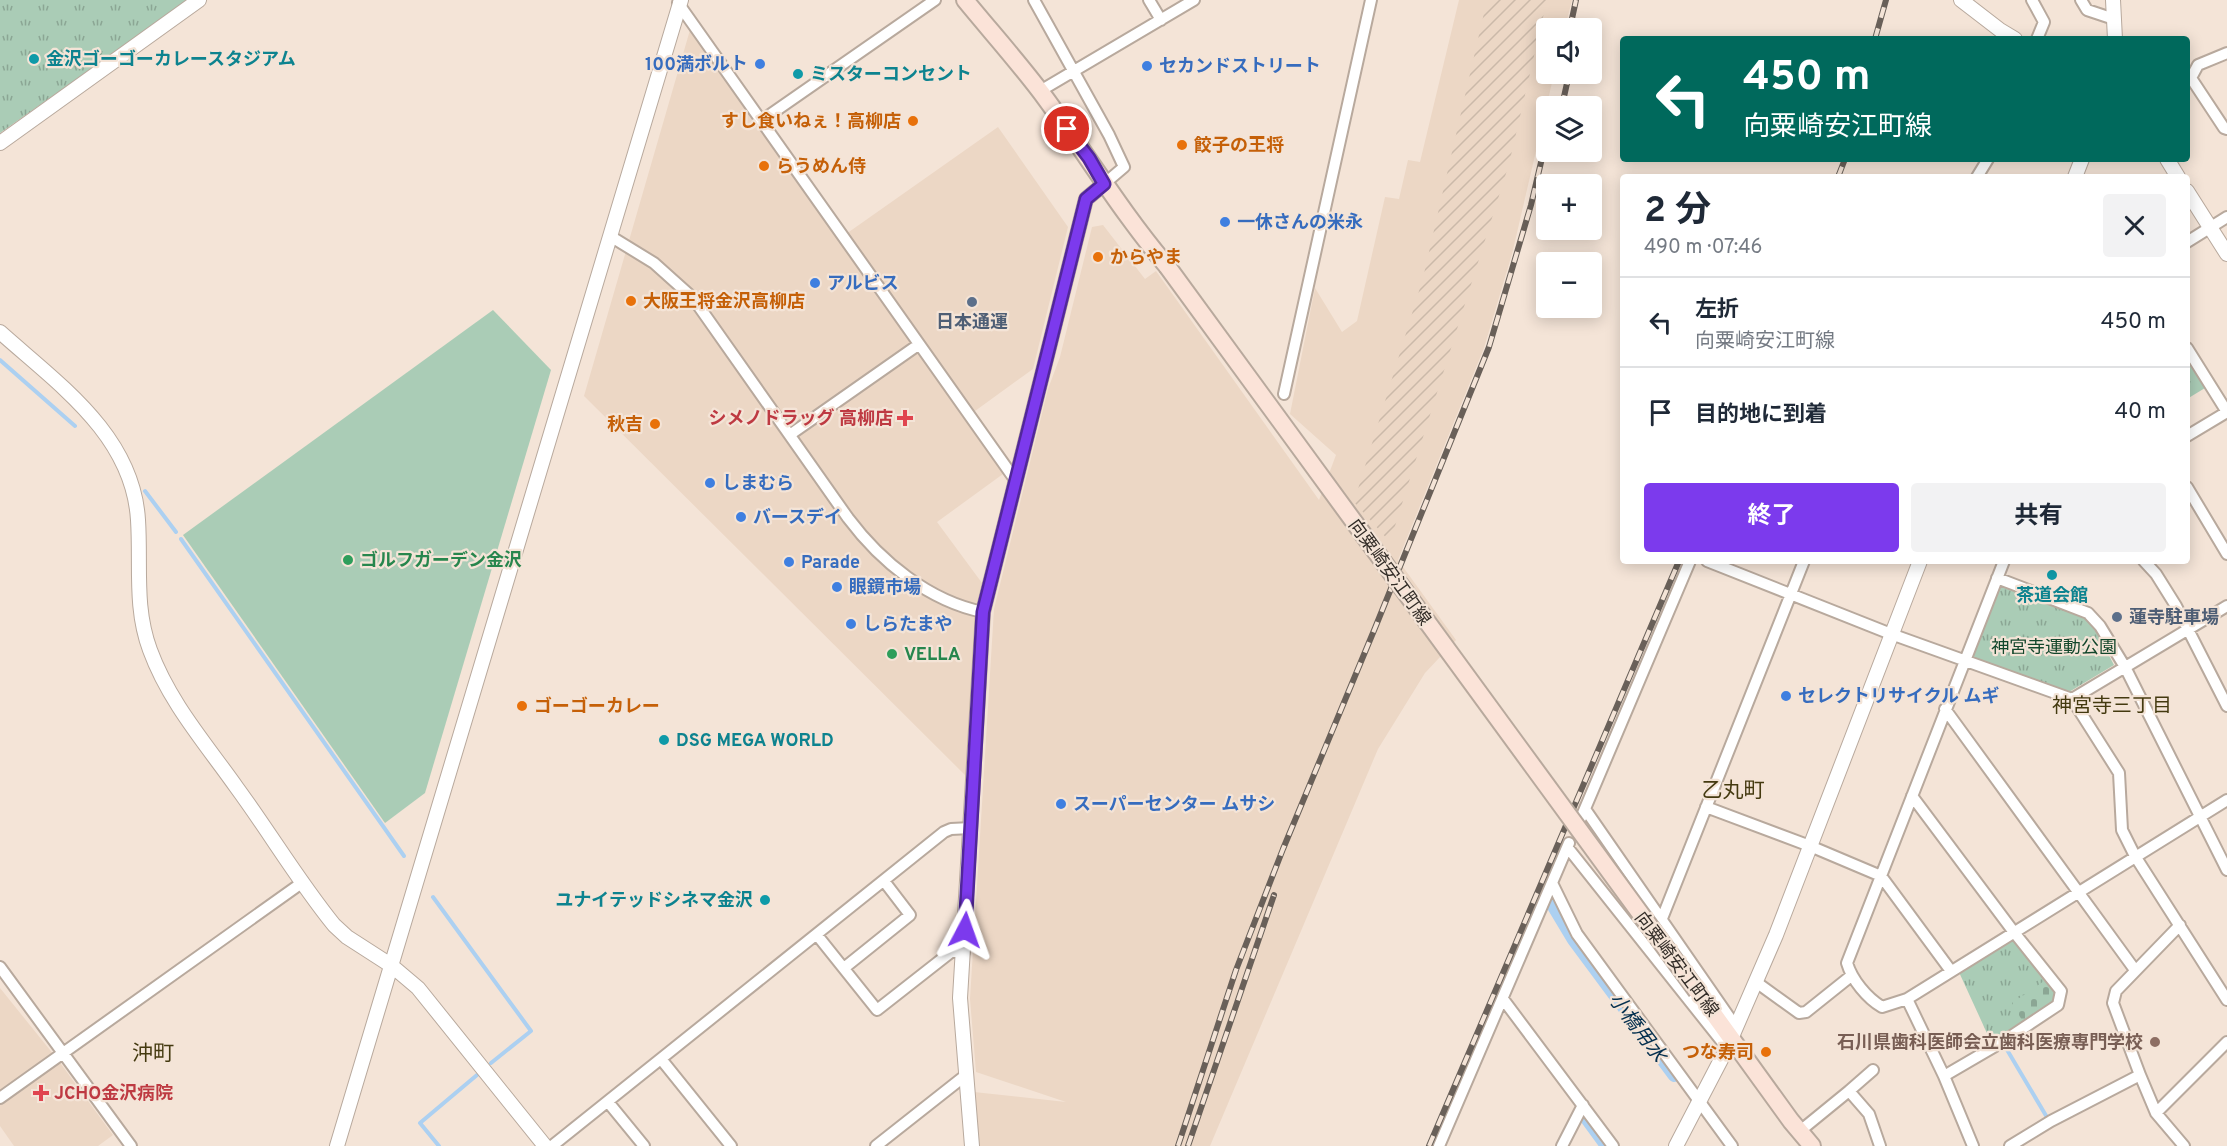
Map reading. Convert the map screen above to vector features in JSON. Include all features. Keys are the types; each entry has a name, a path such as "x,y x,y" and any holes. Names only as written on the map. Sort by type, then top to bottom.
{"main road":[{"name":"向粟崎安江町線","path":"965,0 1040,92 1089,158 1104,184 1142,237 1167,266 1812,1146"}],"street":[{"path":"0,143 199,0"},
{"path":"761,121 935,0"},
{"path":"972,1146 960,998 983,612 1086,199 1124,167 1074,70 1034,0"},
{"path":"1149,0 1161,20"},
{"path":"1040,92 1194,0"},
{"path":"1284,394 1371,0"},
{"path":"1961,0 2010,36"},
{"path":"2032,0 2044,22 2038,36"},
{"path":"2081,0 2087,10 2114,19"},
{"path":"2113,0 2115,36"},
{"path":"679,2 918,345 1016,481"},
{"path":"337,1146 679,2"},
{"path":"2227,53 2198,65 2191,78 2224,128 2227,129"},
{"path":"2190,196 2227,254"},
{"path":"2190,240 2227,218"},
{"path":"610,236 654,263 693,298 848,518 879,553 914,581 932,592 967,608 983,612"},
{"path":"0,332 92,414 117,450 129,480 138,520 138,594 142,625 159,672 182,712 326,916 346,937 392,966 418,988 545,1146"},
{"path":"791,434 918,345"},
{"path":"2190,353 2227,412 2190,434"},
{"path":"2190,492 2227,554"},
{"path":"1689,564 1583,813 1661,921 1732,1037"},
{"path":"1715,564 1891,634 2072,699 2119,773 2122,830 2135,856 2227,1000"},
{"path":"1661,921 1803,564"},
{"path":"1681,1143 1756,982 1919,564"},
{"path":"2003,564 1847,963 1851,976 1876,1004 1882,1007 1907,999 2227,800"},
{"path":"2146,564 2176,606 2227,706"},
{"path":"1997,578 2088,613 2100,626 2125,667 2227,870"},
{"path":"2072,699 2227,606"},
{"path":"1945,709 2135,970"},
{"path":"1912,796 2061,991 2058,1005 2004,1041 1944,1076"},
{"path":"1706,807 1810,846 1881,876 1951,970"},
{"path":"552,1146 944,832 951,829 971,828"},
{"path":"1439,1146 1553,885 1568,845 1732,1037"},
{"path":"844,968 910,915 884,881"},
{"path":"0,1098 303,882"},
{"path":"1553,885 1577,934 1732,1146"},
{"path":"2180,925 2116,991 2113,1003 2156,1113 2184,1146"},
{"path":"817,935 878,1010 951,952 964,952"},
{"path":"0,967 131,1146"},
{"path":"1756,982 1799,1013 1806,1012 1851,976"},
{"path":"1503,999 1613,1146"},
{"path":"1907,999 1944,1076 1973,1146"},
{"path":"2156,1113 2227,1042"},
{"path":"661,1059 731,1146"},
{"path":"1800,1131 1874,1070"},
{"path":"876,1146 966,1075"},
{"path":"2010,1146 2050,1121 2140,1076"},
{"path":"1849,1091 1869,1114 1880,1146"},
{"path":"608,1102 644,1146"},
{"path":"1562,1146 1583,1105"}],"shaded area":[{"path":"1459,0 1572,0 1568,18 1536,18 1536,84 1552,84 1549,96 1536,96 1536,151 1512,254 1484,348 1398,560 1456,640 1425,673 1378,749 1210,1146 978,1146 974,1092 1066,1102 976,1072 970,999 994,609 1048,389 1060,357 1092,227 1103,225 1145,279 1156,271 1319,500 1336,455 1290,414 1315,288 1342,332 1357,321 1385,197 1399,199 1408,160 1420,162"},
{"path":"1487,0 1547,0 1543,18 1536,18 1536,47 1509,164 1390,542 1354,502 1423,278"},
{"path":"690,30 1003,474 937,522 982,583 976,607 966,776 584,396"},
{"name":"日本通運","path":"998,127 1068,227 1033,369 975,411 970,411 846,234"},
{"name":"JCHO金沢病院","path":"0,988 58,1060 113,1135 98,1146 14,1146 0,1126"}],"green space":[{"path":"0,0 189,0 0,133"},
{"name":"ゴルフガーデン金沢","path":"493,310 551,370 425,793 385,823 183,535"},
{"path":"2190,363 2205,388 2190,397"},
{"name":"神宮寺運動公園","path":"1998,583 2080,613 2092,623 2114,665 2064,695 1966,655"},
{"path":"2017,939 2047,979 2023,1022 1991,1042 1958,970 2003,941"},
{"path":"2047,979 2057,993 2055,1003 2023,1022 2012,1003"}],"waterway":[{"path":"0,360 75,426"},
{"path":"145,491 176,532"},
{"path":"181,539 404,856"},
{"path":"433,897 531,1031 491,1063"},
{"name":"小橋用水","path":"1552,905 1573,940 1674,1076"},
{"path":"2003,1043 2048,1119"},
{"path":"439,1146 420,1123 477,1075"},
{"path":"1587,1120 1606,1146"}],"railway":[{"path":"1572,18 1576,0"},
{"path":"1876,36 1886,0"},
{"path":"1564,96 1567,84"},
{"path":"1178,1146 1236,970 1283,849 1489,347 1531,205 1541,162"},
{"path":"1839,174 1844,162"},
{"path":"1429,1146 1678,564"},
{"path":"1188,1146 1274,895"}],"place":[{"name":"金沢ゴーゴーカレースタジアム","path":"34,59"},
{"name":"100満ボルト","path":"760,64"},
{"name":"セカンドストリート","path":"1147,66"},
{"name":"ミスターコンセント","path":"798,74"},
{"name":"すし食いねぇ！高柳店","path":"913,121"},
{"name":"餃子の王将","path":"1182,145"},
{"name":"らうめん侍","path":"764,166"},
{"name":"一休さんの米永","path":"1225,222"},
{"name":"からやま","path":"1098,257"},
{"name":"アルビス","path":"815,283"},
{"name":"大阪王将金沢高柳店","path":"631,301"},
{"name":"日本通運","path":"972,302"},
{"name":"シメノドラッグ 高柳店","path":"905,418"},
{"name":"秋吉","path":"655,424"},
{"name":"しまむら","path":"710,483"},
{"name":"バースデイ","path":"741,517"},
{"name":"ゴルフガーデン金沢","path":"348,560"},
{"name":"Parade","path":"789,562"},
{"name":"茶道会館","path":"2052,575"},
{"name":"眼鏡市場","path":"837,587"},
{"name":"蓮寺駐車場","path":"2117,617"},
{"name":"しらたまや","path":"851,624"},
{"name":"VELLA","path":"892,654"},
{"name":"セレクトリサイクル ムギ","path":"1786,696"},
{"name":"ゴーゴーカレー","path":"522,706"},
{"name":"DSG MEGA WORLD","path":"664,740"},
{"name":"スーパーセンター ムサシ","path":"1061,804"},
{"name":"ユナイテッドシネマ金沢","path":"765,900"},
{"name":"石川県歯科医師会立歯科医療専門学校","path":"2155,1042"},
{"name":"つな寿司","path":"1766,1052"},
{"name":"JCHO金沢病院","path":"41,1093"}],"district":[{"name":"神宮寺三丁目","path":"2112,705"},
{"name":"乙丸町","path":"1733,790"},
{"name":"沖町","path":"153,1053"}],"route":[{"path":"965,930 983,612 1086,199 1104,184 1089,158 1067,129"}]}
